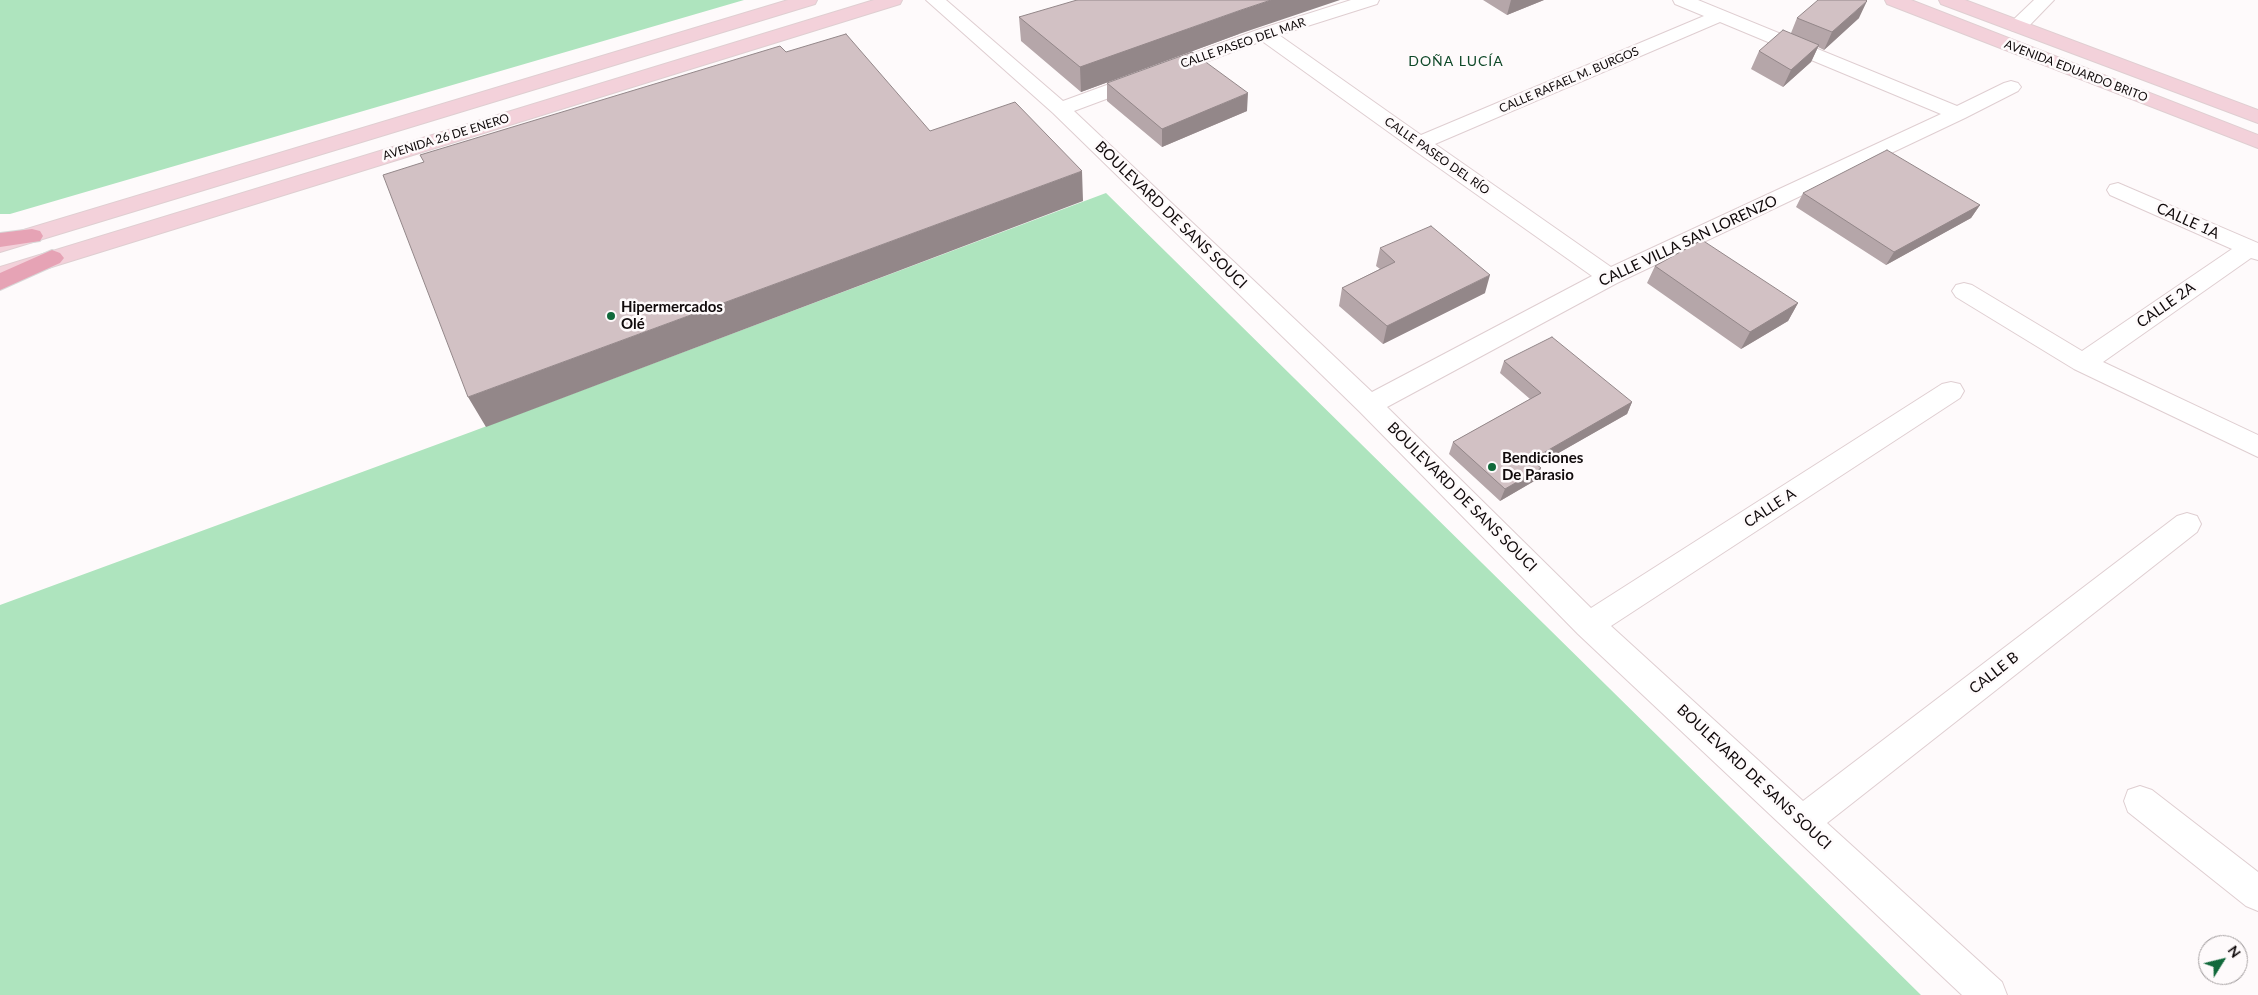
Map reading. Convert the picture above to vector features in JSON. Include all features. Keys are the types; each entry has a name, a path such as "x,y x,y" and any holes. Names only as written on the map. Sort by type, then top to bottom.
{"main road":[{"path":"0,240 32,236"},
{"path":"0,282 52,258"}],"street":[{"name":"AVENIDA 26 DE ENERO","path":"0,245 808,0"},
{"name":"AVENIDA 26 DE ENERO","path":"0,275 893,0"},
{"name":"BOULEVARD DE SANS SOUCI","path":"935,0 1060,109 1369,405 1589,624 1989,995"},
{"name":"CALLE PASEO DEL MAR","path":"1060,109 1264,34 1370,0"},
{"path":"1682,0 1958,114"},
{"name":"AVENIDA EDUARDO BRITO","path":"1894,0 2258,142"},
{"name":"AVENIDA EDUARDO BRITO","path":"1948,0 2258,117"},
{"path":"2018,26 2045,0"},
{"name":"CALLE RAFAEL M. BURGOS","path":"1418,144 1719,16"},
{"name":"CALLE PASEO DEL RÍO","path":"1264,34 1609,278"},
{"name":"CALLE VILLA SAN LORENZO","path":"1369,405 1609,278 2012,87"},
{"name":"CALLE 1A","path":"2118,190 2254,250"},
{"name":"CALLE 2A","path":"2083,363 2254,250"},
{"path":"1964,291 2083,363 2258,447"},
{"name":"CALLE A","path":"1589,624 1951,391"},
{"name":"CALLE B","path":"1802,822 2187,524"},
{"path":"2140,801 2258,894"}],"green space":[{"path":"0,0 744,0 10,214 0,214"},
{"path":"1106,193 1921,995 0,995 0,605 471,432"}],"building":[{"path":"1077,0 1271,0 1080,67 1019,17"},
{"path":"1818,0 1867,1 1832,32 1797,18"},
{"path":"1783,30 1819,45 1791,70 1759,51"},
{"name":"Hipermercados Olé","path":"846,34 930,131 1015,102 1082,171 468,397 383,175 424,162 420,155 780,46 786,52"},
{"path":"1192,52 1248,93 1162,129 1107,83"},
{"path":"1887,150 1980,205 1894,252 1803,193"},
{"path":"1431,226 1490,275 1387,326 1342,288 1395,262 1380,248"},
{"path":"1702,240 1798,303 1750,332 1655,266"},
{"path":"1552,337 1632,402 1531,460 1541,468 1505,489 1453,442 1541,393 1504,361"}],"place":[{"name":"Hipermercados Olé","path":"611,316"},
{"name":"Bendiciones De Parasio","path":"1492,467"}],"district":[{"name":"DOÑA LUCÍA","path":"1456,61"}]}
